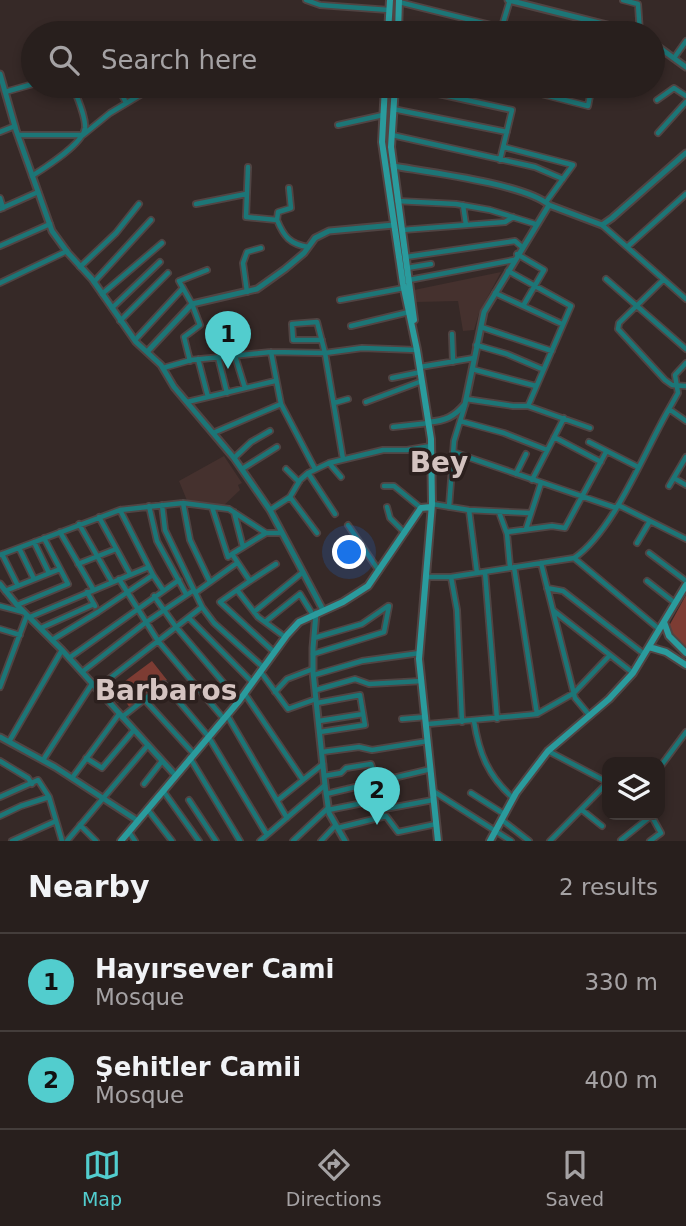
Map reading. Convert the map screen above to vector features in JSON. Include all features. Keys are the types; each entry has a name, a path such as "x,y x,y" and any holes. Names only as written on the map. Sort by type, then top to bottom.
{"main road":[{"path":"389,21 390,0"},
{"path":"398,21 399,1"},
{"path":"385,98 383,142 404,288 417,350"},
{"path":"394,98 391,135 393,166 431,446 432,505 420,653 438,841"},
{"path":"121,841 239,701 285,637 299,622 343,602 368,586 421,509 432,505"},
{"path":"491,841 513,798 548,751 590,716 633,673 686,583"},
{"path":"664,622 668,636 686,653"},
{"path":"649,646 666,652 686,665"}],"street":[{"path":"306,0 320,5 389,10"},
{"path":"504,21 509,0 594,21"},
{"path":"623,0 639,2 640,21"},
{"path":"399,1 467,21"},
{"path":"674,58 686,41"},
{"path":"665,52 686,67"},
{"path":"0,74 4,95 50,224 120,321 163,368 174,387 242,469 270,510 303,572 317,613 314,672 328,809 345,841"},
{"path":"4,95 21,88"},
{"path":"665,95 674,89 686,96"},
{"path":"77,98 86,126 83,135"},
{"path":"124,98 126,103"},
{"path":"32,176 135,98"},
{"path":"457,98 512,110 500,160"},
{"path":"557,98 588,106 590,98"},
{"path":"658,133 686,102"},
{"path":"393,109 507,132"},
{"path":"338,125 384,115"},
{"path":"0,132 15,127"},
{"path":"18,135 83,135"},
{"path":"391,135 535,167 563,179"},
{"path":"449,507 453,452 484,312 573,165 504,147"},
{"path":"602,225 686,153"},
{"path":"393,166 469,179 538,196 547,204 602,225 686,299"},
{"path":"248,167 246,217 277,220"},
{"path":"289,188 291,208 278,212 277,220 282,232 293,244 309,247"},
{"path":"0,198 2,208 38,192"},
{"path":"196,204 246,194"},
{"path":"627,247 686,194"},
{"path":"397,201 463,205 490,210 536,225"},
{"path":"80,267 117,233 139,204"},
{"path":"463,205 466,225"},
{"path":"401,230 505,222 513,217"},
{"path":"94,282 151,220"},
{"path":"0,246 50,224"},
{"path":"147,352 192,304 247,292 268,282 328,231 394,225"},
{"path":"405,257 514,241 522,247"},
{"path":"102,294 162,243"},
{"path":"247,292 243,263 247,252 261,248"},
{"path":"0,283 67,251"},
{"path":"409,280 516,257 544,270 523,306"},
{"path":"112,308 160,262"},
{"path":"407,268 431,264"},
{"path":"190,360 184,337 200,325 179,281 207,270"},
{"path":"507,271 570,306 528,406"},
{"path":"120,321 168,272"},
{"path":"606,279 686,349"},
{"path":"663,280 619,323 618,331 665,380 678,386 686,386"},
{"path":"135,340 183,288"},
{"path":"340,300 404,288"},
{"path":"495,293 562,324"},
{"path":"351,326 409,312"},
{"path":"322,340 293,340 292,324 317,322 322,340 325,353 343,459"},
{"path":"480,326 552,351"},
{"path":"452,334 453,362"},
{"path":"477,345 508,354 542,369"},
{"path":"163,368 190,360 271,352 325,353 362,348 417,350"},
{"path":"271,352 281,404 315,469"},
{"path":"235,356 245,388"},
{"path":"218,357 227,393"},
{"path":"392,378 474,358"},
{"path":"198,359 208,397"},
{"path":"426,577 451,577 574,558 588,549 617,506 678,394 675,375 686,363"},
{"path":"472,369 536,386"},
{"path":"187,402 275,381"},
{"path":"366,402 422,381"},
{"path":"334,403 348,399"},
{"path":"466,402 528,406 590,428"},
{"path":"393,427 444,421 456,415 466,402"},
{"path":"213,433 281,404"},
{"path":"669,409 686,421"},
{"path":"532,480 564,418"},
{"path":"460,421 504,433 547,450"},
{"path":"234,458 251,442 270,431"},
{"path":"554,437 601,461"},
{"path":"589,442 638,467"},
{"path":"270,510 290,496 308,473 330,463 383,450 431,446"},
{"path":"242,469 277,447"},
{"path":"453,452 617,506 686,539"},
{"path":"507,532 552,526 565,528 606,452"},
{"path":"516,474 526,454"},
{"path":"670,486 686,457"},
{"path":"330,463 341,477"},
{"path":"286,469 299,482"},
{"path":"308,473 335,514"},
{"path":"674,478 686,485"},
{"path":"526,529 541,483"},
{"path":"384,486 394,486 421,509"},
{"path":"290,496 317,533"},
{"path":"183,503 190,540 210,582"},
{"path":"18,586 1,554 120,510 183,503 212,506 234,512 266,533"},
{"path":"162,505 165,530 202,607 214,623 261,669 288,709 317,701 360,695 365,725 320,732"},
{"path":"432,505 530,513"},
{"path":"149,506 157,541 186,594"},
{"path":"212,506 228,556 266,533 282,533"},
{"path":"387,507 390,518 405,533"},
{"path":"120,510 163,590"},
{"path":"469,510 477,573"},
{"path":"234,512 243,547"},
{"path":"499,512 507,532 537,714"},
{"path":"99,517 130,574"},
{"path":"637,543 650,521"},
{"path":"79,524 112,582"},
{"path":"348,525 379,571"},
{"path":"60,531 78,564 98,612"},
{"path":"16,605 68,584 44,538"},
{"path":"34,542 49,573"},
{"path":"19,548 34,579"},
{"path":"78,564 116,549"},
{"path":"649,553 686,583"},
{"path":"232,554 250,581"},
{"path":"574,558 659,629"},
{"path":"82,672 186,594 210,582 237,563"},
{"path":"541,563 573,693 590,716"},
{"path":"274,652 220,602 276,564"},
{"path":"0,606 27,615 149,567"},
{"path":"4,591 60,569"},
{"path":"254,612 303,572"},
{"path":"485,572 497,719"},
{"path":"52,640 153,575"},
{"path":"451,577 457,610 462,722"},
{"path":"119,579 158,641 226,717 288,818"},
{"path":"69,658 179,580"},
{"path":"647,581 675,603"},
{"path":"0,584 16,605 62,650 176,776"},
{"path":"547,588 563,591 645,654"},
{"path":"237,590 254,612 285,637"},
{"path":"265,622 300,594 317,613"},
{"path":"154,596 176,627 239,701"},
{"path":"41,628 94,604"},
{"path":"313,654 383,633 386,630 389,606 362,624 314,638"},
{"path":"43,760 94,687 202,607"},
{"path":"553,611 633,673"},
{"path":"0,687 27,615"},
{"path":"189,618 252,682"},
{"path":"0,629 20,635"},
{"path":"10,740 62,650"},
{"path":"275,692 287,679 362,662 420,653"},
{"path":"402,719 462,722 537,714 573,693 610,655"},
{"path":"316,690 355,679 369,684 422,681"},
{"path":"72,778 121,715 164,684 208,736 267,835"},
{"path":"245,693 303,780"},
{"path":"144,699 191,755 240,841"},
{"path":"319,721 363,714"},
{"path":"474,721 478,748 486,765 500,787 513,798"},
{"path":"86,758 102,768 134,730"},
{"path":"665,760 686,732"},
{"path":"0,737 43,760 138,821"},
{"path":"322,752 359,747 372,750 429,741"},
{"path":"0,797 38,780 49,797 64,841 104,799 148,745"},
{"path":"548,751 602,780"},
{"path":"0,761 28,778 32,784"},
{"path":"144,784 162,761"},
{"path":"278,800 323,764"},
{"path":"293,841 328,809 383,799 371,765 346,768 341,773 324,776"},
{"path":"326,794 431,769"},
{"path":"260,841 325,785"},
{"path":"550,841 602,788"},
{"path":"433,791 511,841"},
{"path":"164,792 199,841"},
{"path":"471,793 503,816 529,841"},
{"path":"0,816 49,797"},
{"path":"189,800 216,841"},
{"path":"379,810 434,800"},
{"path":"148,810 172,841"},
{"path":"582,810 602,826"},
{"path":"321,841 336,827 386,816 398,832 436,824"},
{"path":"621,840 645,820"},
{"path":"650,841 661,833 654,820"},
{"path":"12,841 56,821"},
{"path":"80,825 89,839 96,841"},
{"path":"129,832 135,841"}],"shaded area":[{"path":"501,272 479,313 474,330 463,331 458,301 416,302 414,290"},
{"path":"224,456 242,483 238,485 240,490 221,508 188,503 179,481"},
{"path":"686,595 686,649 672,638 668,628"},
{"path":"152,661 167,680 130,708 124,699 118,703 109,693"}],"place":[{"name":"Hayırsever Cami","path":"228,369"},
{"name":"Şehitler Camii","path":"377,825"}],"district":[{"name":"Bey","path":"439,462"},
{"name":"Barbaros","path":"166,690"}]}
